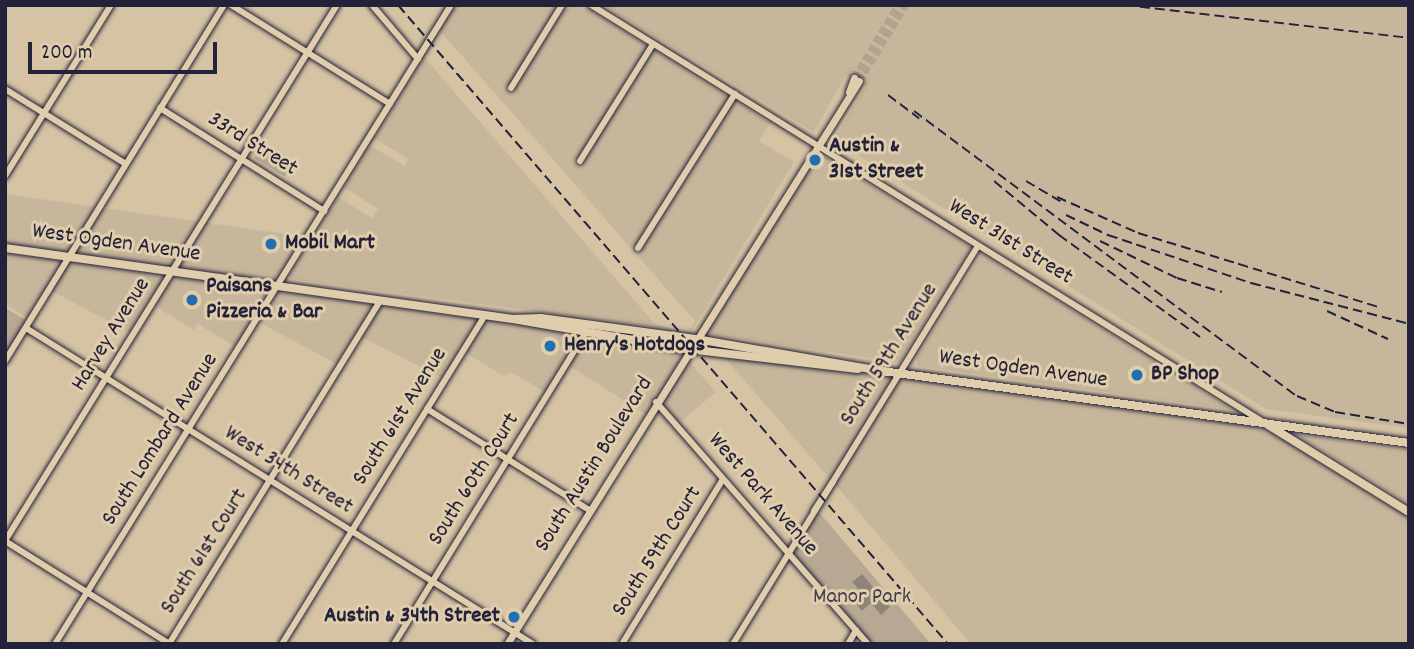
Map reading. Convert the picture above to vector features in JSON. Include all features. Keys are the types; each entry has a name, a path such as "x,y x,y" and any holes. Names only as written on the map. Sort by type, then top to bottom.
{"main road":[{"name":"West Ogden Avenue","path":"5,248 513,319 585,334 689,350 882,370"},
{"name":"West Ogden Avenue","path":"513,319 541,318 696,339 900,373 1409,443"},
{"name":"West 31st Street","path":"1265,423 1409,512"}],"street":[{"path":"5,176 111,5"},
{"path":"5,361 224,5"},
{"path":"231,5 390,104"},
{"name":"Harvey Avenue","path":"5,541 337,5"},
{"path":"372,5 418,59"},
{"name":"South Lombard Avenue","path":"55,644 451,5"},
{"path":"511,88 562,5"},
{"name":"West 31st Street","path":"591,5 1265,423"},
{"path":"580,161 653,44"},
{"name":"South Austin Boulevard","path":"507,644 856,80"},
{"path":"5,89 126,164"},
{"path":"638,248 735,94"},
{"name":"33rd Street","path":"160,108 324,211"},
{"name":"South 59th Avenue","path":"733,644 978,246"},
{"name":"South 61st Court","path":"169,644 380,301"},
{"name":"South 61st Avenue","path":"282,644 485,315"},
{"name":"West 34th Street","path":"26,328 533,644"},
{"name":"South 60th Court","path":"394,644 585,334"},
{"name":"West Park Avenue","path":"656,402 868,644"},
{"path":"427,409 589,510"},
{"name":"South 59th Court","path":"622,644 723,479"},
{"path":"5,541 169,644"},
{"path":"848,644 856,630"}],"shaded area":[{"path":"456,5 582,5 770,123 759,141 794,162 692,330 685,326 691,328 695,321 440,31"},
{"path":"603,5 1409,5 1409,428 1266,409 834,140 866,86 846,75 814,132"},
{"path":"424,57 655,324 672,329 292,279 289,275 338,197 372,218 378,209 344,187 369,145 405,166 408,159 374,138"},
{"path":"819,153 972,248 900,362 706,334"},
{"path":"5,194 307,237 237,348 198,324 194,330 152,304 133,334 48,289 29,319 5,304"},
{"path":"982,254 1229,408 917,366 917,357"},
{"path":"278,288 487,317 686,351 647,415 568,365 550,395 511,372 504,376 464,352 446,380 360,336 342,367 257,321"},
{"path":"723,356 898,373 831,480"},
{"path":"686,358 716,392 678,424 659,402"},
{"path":"901,375 1265,424 1409,513 1409,644 971,644 834,483"},
{"path":"1297,435 1409,450 1409,504"},
{"path":"862,574 890,607 881,615 871,603 862,611 854,601 862,593 852,582"}],"green space":[{"path":"262,144 292,165 285,177 254,158"},
{"path":"5,308 28,321 5,358"},
{"name":"Manor Park","path":"818,511 931,644 869,644 792,553"}],"tunnel":[{"path":"854,78 898,5"},
{"path":"859,81 906,5"}],"railway":[{"path":"398,5 948,644"},
{"path":"1125,5 1409,38"},
{"path":"888,95 919,118"},
{"path":"914,111 1297,396 1335,412 1409,424"},
{"path":"994,181 1059,235 1200,337"},
{"path":"1026,181 1065,204"},
{"path":"1057,197 1138,233 1379,307"},
{"path":"1066,215 1108,235 1251,283 1409,324"},
{"path":"1100,241 1177,278 1222,292"},
{"path":"1327,311 1388,339"}],"place":[{"name":"Austin & 31st Street","path":"815,160"},
{"name":"Mobil Mart","path":"271,244"},
{"name":"Paisans Pizzeria & Bar","path":"192,300"},
{"name":"Henry's Hotdogs","path":"550,346"},
{"name":"BP Shop","path":"1137,375"},
{"name":"Austin & 34th Street","path":"514,617"}]}
